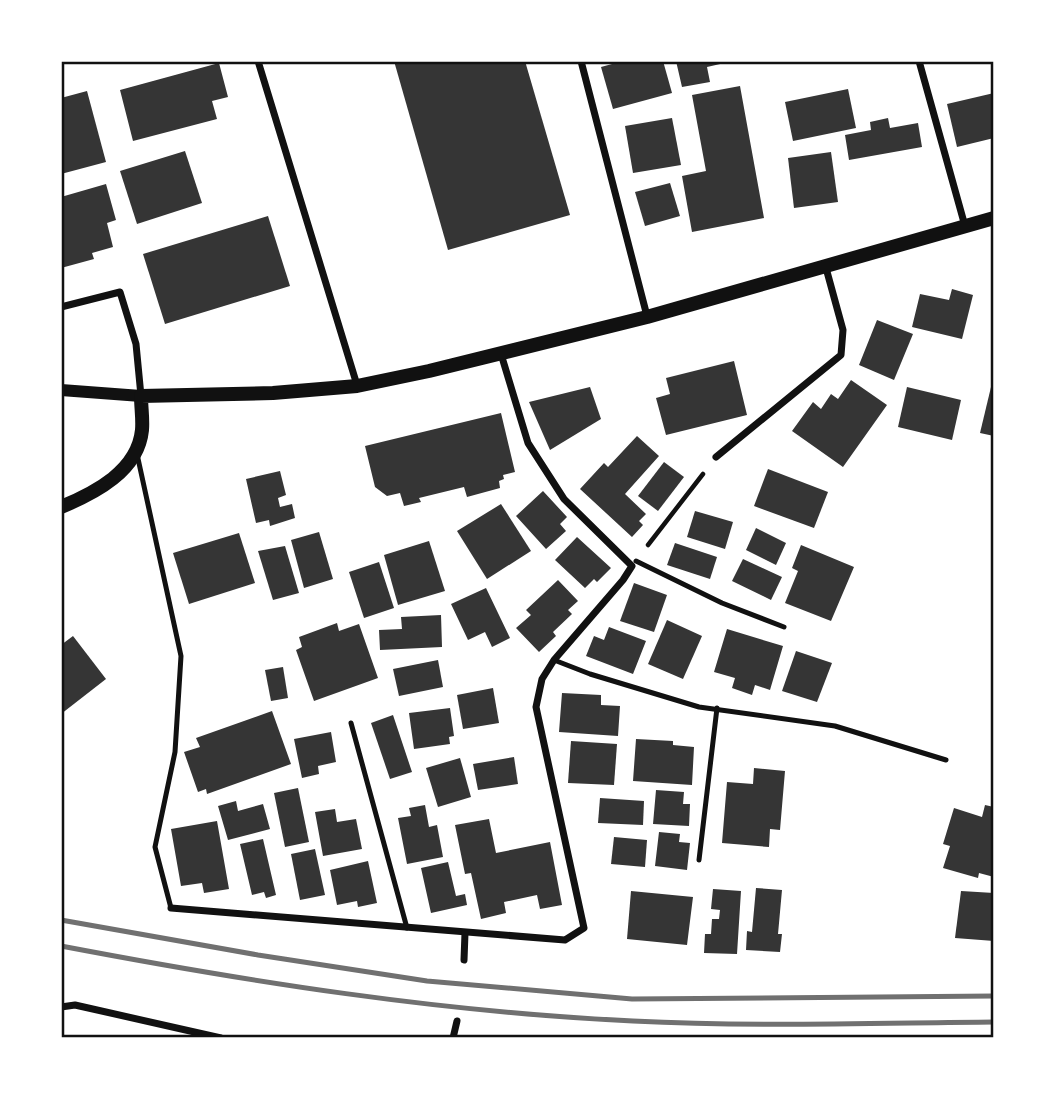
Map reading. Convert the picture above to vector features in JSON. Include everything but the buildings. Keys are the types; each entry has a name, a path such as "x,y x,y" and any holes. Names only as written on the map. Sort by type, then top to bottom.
{"main road":[{"path":"61,507 91,494 116,476 136,451 142,430 141,396 273,393 357,386 501,354 647,317 994,218"}],"street":[{"path":"258,61 357,386"},
{"path":"581,61 647,317"},
{"path":"919,61 965,227"},
{"path":"716,457 841,355 843,330 826,268"},
{"path":"61,307 120,292 136,344 141,396 61,390"},
{"path":"171,908 565,940 584,928 536,707 542,679 554,660 632,566 564,499 528,443 501,354"},
{"path":"464,960 465,933"},
{"path":"61,1007 75,1005 221,1038"},
{"path":"453,1038 457,1021"}],"lane":[{"path":"136,451 181,656 175,752 155,847 171,908"},
{"path":"636,561 722,603 784,627"},
{"path":"554,660 590,674 699,707 835,726 946,760"},
{"path":"699,860 717,708"},
{"path":"351,723 407,928"}],"path":[{"path":"636,561 716,457"}],"railway":[{"path":"61,920 258,955 427,981 632,999 994,996"},
{"path":"61,946 346,994 561,1017 723,1024 994,1022"}]}
